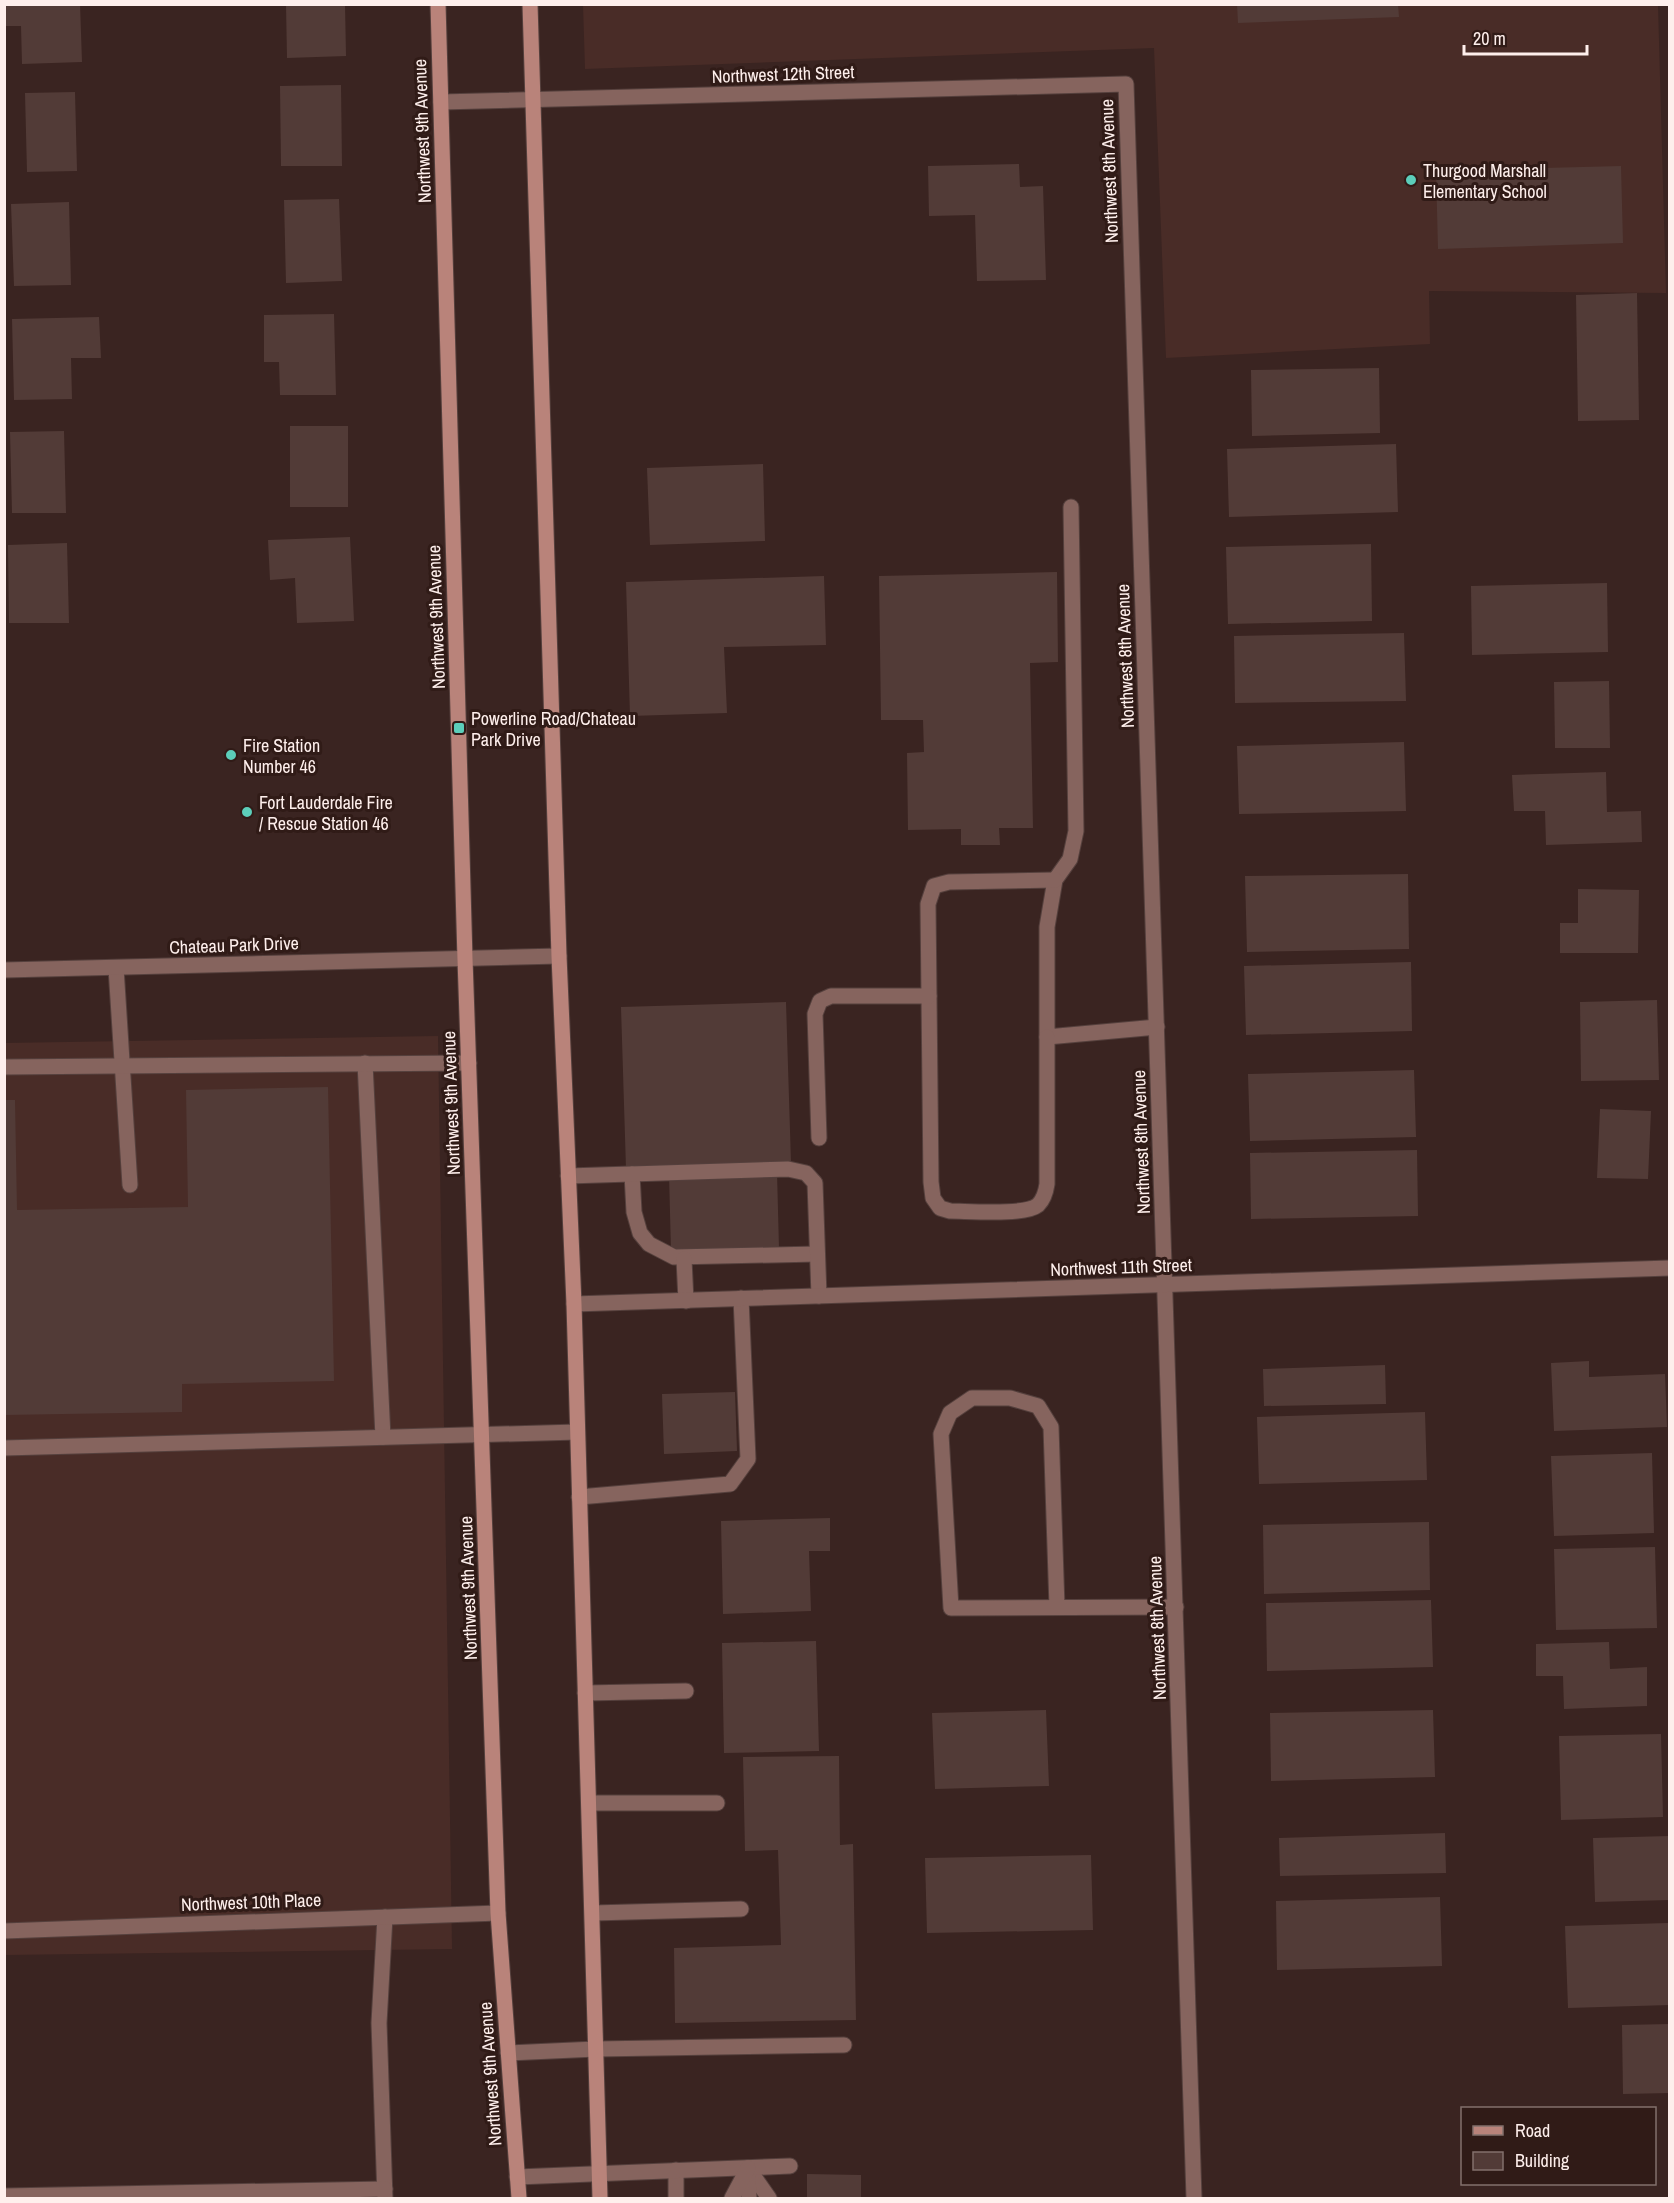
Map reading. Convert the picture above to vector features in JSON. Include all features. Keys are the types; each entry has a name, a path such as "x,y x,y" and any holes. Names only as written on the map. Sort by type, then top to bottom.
{"main road":[{"name":"Northwest 9th Avenue","path":"438,4 465,959 498,1913 519,2199"},
{"path":"530,4 559,956 574,1304 600,2199"}],"street":[{"name":"Northwest 12th Street","path":"441,102 1126,84"},
{"name":"Northwest 8th Avenue","path":"1126,84 1194,2199"},
{"path":"1055,880 949,882 934,886 928,904 932,1182 933,1198 940,1208 950,1211 1020,1210 1037,1206 1044,1197 1047,1184 1047,927 1055,880 1070,859 1076,831 1071,507"},
{"name":"Chateau Park Drive","path":"4,970 559,956"},
{"path":"116,968 130,1185"},
{"path":"819,1138 815,1014 820,1000 831,996 929,996"},
{"path":"1047,1037 1156,1026"},
{"path":"365,1063 382,1437"},
{"path":"4,1068 469,1063"},
{"path":"568,1176 788,1169 806,1173 815,1183 819,1296"},
{"path":"632,1174 634,1212 640,1233 649,1244 661,1252 684,1259 817,1254"},
{"path":"684,1259 686,1300"},
{"name":"Northwest 11th Street","path":"574,1304 1670,1268"},
{"path":"579,1497 730,1484 748,1459 741,1298"},
{"path":"1057,1607 1051,1427 1038,1406 1010,1398 972,1398 950,1413 941,1434 951,1608 1176,1607"},
{"path":"4,1448 578,1432"},
{"path":"585,1693 686,1691"},
{"path":"589,1803 717,1803"},
{"path":"593,1913 741,1909"},
{"name":"Northwest 10th Place","path":"4,1931 498,1913"},
{"path":"4,2196 385,2194 379,2023 385,1917"},
{"path":"508,2054 596,2049 844,2044"},
{"path":"517,2177 790,2166"},
{"path":"732,2199 748,2168"},
{"path":"748,2168 749,2199"},
{"path":"748,2168 769,2199"},
{"path":"675,2170 676,2199"}],"shaded area":[{"name":"Thurgood Marshall Elementary School","path":"583,5 1658,5 1666,293 1429,291 1430,344 1166,358 1154,48 585,69"},
{"path":"438,1036 452,1949 5,1955 4,1043"}],"building":[{"path":"4,4 80,4 82,62 22,64 21,26 4,26"},
{"path":"286,4 345,4 346,56 287,58"},
{"path":"1237,4 1398,4 1399,17 1238,23"},
{"path":"341,85 342,166 281,166 280,86"},
{"path":"75,92 77,171 27,172 25,93"},
{"path":"1019,164 1020,187 1043,186 1046,280 977,281 975,215 929,216 928,166"},
{"path":"1621,166 1623,243 1438,249 1436,171"},
{"path":"339,199 342,281 286,283 284,200"},
{"path":"69,202 71,285 14,286 11,204"},
{"path":"1637,293 1639,420 1578,421 1576,295"},
{"path":"334,314 336,395 280,395 279,362 264,362 264,315"},
{"path":"99,317 101,358 71,358 72,399 14,400 12,319"},
{"path":"1379,368 1380,433 1252,436 1251,370"},
{"path":"290,426 348,426 348,507 290,507"},
{"path":"64,431 66,513 12,513 10,432"},
{"path":"1396,444 1398,512 1229,517 1227,449"},
{"path":"763,464 765,541 650,545 647,468"},
{"path":"350,537 354,621 297,623 295,578 270,580 268,540"},
{"path":"67,543 69,623 9,623 8,545"},
{"path":"1371,544 1372,621 1228,624 1226,547"},
{"path":"1057,572 1058,662 1030,663 1033,828 999,828 1000,845 961,845 961,829 908,830 907,753 924,752 923,720 881,720 879,576"},
{"path":"824,576 826,645 724,647 727,713 630,716 626,582"},
{"path":"1607,583 1608,652 1472,655 1471,586"},
{"path":"1404,633 1406,701 1235,703 1234,636"},
{"path":"1609,681 1610,748 1555,748 1554,682"},
{"path":"1404,742 1406,811 1239,814 1237,746"},
{"path":"1606,772 1607,812 1641,811 1642,842 1546,845 1545,811 1514,811 1512,775"},
{"path":"1408,874 1409,949 1247,952 1245,876"},
{"path":"1578,889 1639,890 1638,953 1560,953 1560,923 1578,923"},
{"path":"1411,962 1412,1031 1246,1035 1244,966"},
{"path":"1657,1000 1659,1080 1581,1081 1580,1002"},
{"path":"786,1002 791,1163 626,1169 621,1007"},
{"path":"1414,1070 1416,1137 1250,1141 1248,1074"},
{"path":"328,1087 334,1381 182,1384 182,1412 5,1415 5,1100 15,1100 17,1210 188,1207 186,1090"},
{"path":"1600,1109 1651,1111 1648,1179 1597,1178"},
{"path":"1417,1150 1418,1216 1251,1219 1250,1153"},
{"path":"777,1172 779,1249 671,1251 669,1174"},
{"path":"1589,1361 1589,1377 1665,1374 1667,1427 1554,1431 1551,1363"},
{"path":"1385,1365 1386,1404 1264,1406 1263,1369"},
{"path":"735,1392 737,1451 664,1454 662,1394"},
{"path":"1425,1412 1427,1480 1259,1484 1257,1417"},
{"path":"1652,1453 1654,1533 1554,1536 1551,1456"},
{"path":"830,1518 830,1551 809,1551 811,1611 723,1614 721,1521"},
{"path":"1429,1522 1430,1590 1264,1594 1263,1525"},
{"path":"1655,1547 1657,1628 1556,1630 1554,1549"},
{"path":"1431,1600 1433,1667 1267,1671 1266,1603"},
{"path":"816,1641 819,1751 724,1753 722,1643"},
{"path":"1609,1642 1610,1669 1647,1667 1647,1706 1564,1709 1563,1676 1536,1676 1536,1644"},
{"path":"1046,1710 1049,1786 935,1789 932,1713"},
{"path":"1433,1710 1435,1777 1271,1781 1270,1713"},
{"path":"1661,1734 1663,1817 1561,1820 1559,1736"},
{"path":"839,1756 840,1845 853,1844 856,2020 675,2023 674,1948 781,1945 778,1850 745,1851 743,1757"},
{"path":"1445,1833 1446,1873 1280,1876 1279,1838"},
{"path":"1670,1836 1670,1900 1595,1902 1593,1838"},
{"path":"1091,1855 1093,1930 927,1933 925,1858"},
{"path":"1440,1897 1442,1966 1277,1970 1276,1901"},
{"path":"1668,1923 1670,2005 1568,2008 1565,1926"},
{"path":"1670,2024 1670,2093 1623,2094 1622,2025"},
{"path":"807,2174 861,2175 861,2198 807,2198"}],"place":[{"name":"Thurgood Marshall Elementary School","path":"1411,180"},
{"name":"Powerline Road/Chateau Park Drive","path":"459,728"},
{"name":"Fire Station Number 46","path":"231,755"},
{"name":"Fort Lauderdale Fire / Rescue Station 46","path":"247,812"}]}
